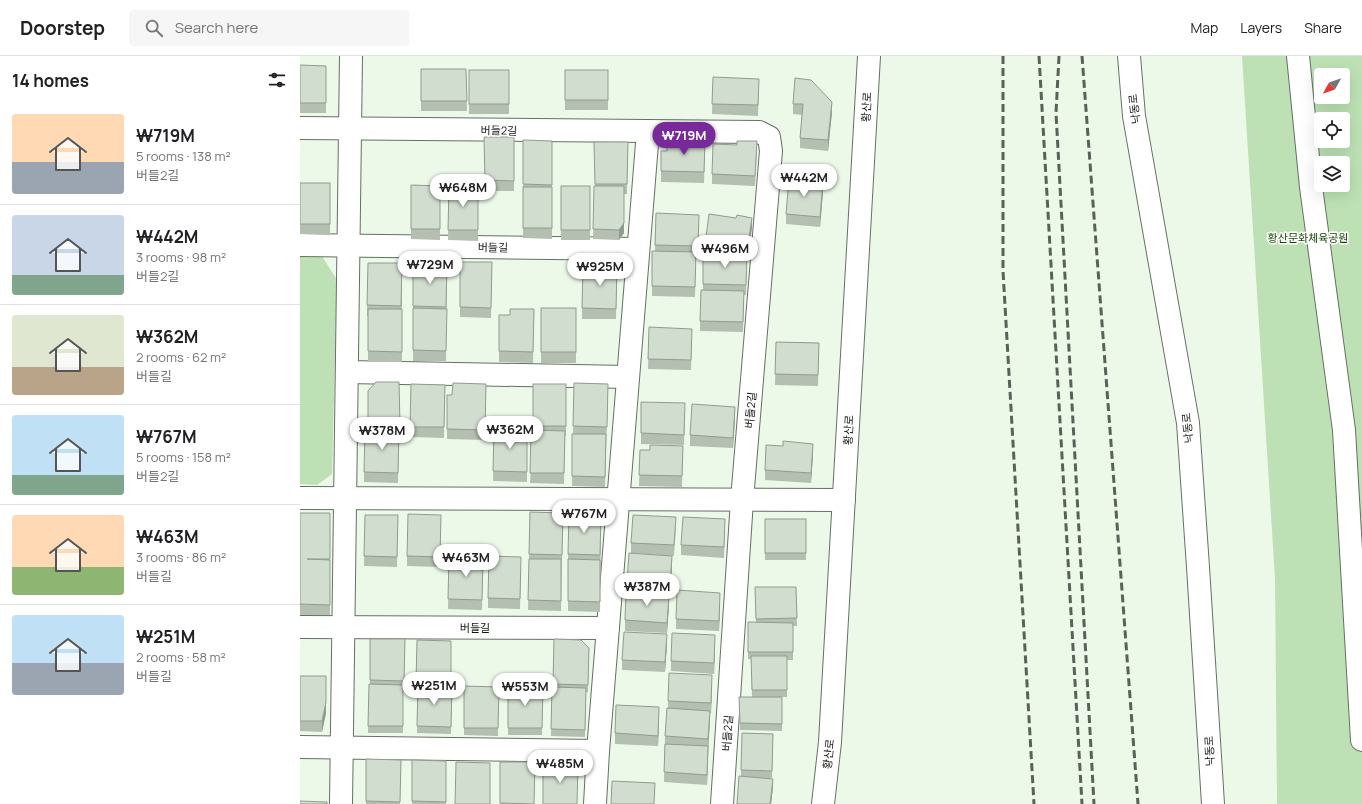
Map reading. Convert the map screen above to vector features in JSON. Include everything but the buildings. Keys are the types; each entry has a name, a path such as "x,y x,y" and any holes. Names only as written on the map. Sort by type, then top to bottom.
{"street":[{"path":"340,804 351,56"},
{"name":"황산로","path":"823,804 830,742 869,56"},
{"name":"낙동로","path":"1129,56 1134,116 1188,423 1213,804"},
{"path":"1298,56 1311,187 1344,430 1362,740"},
{"name":"버들2길","path":"300,128 759,132 769,137 772,152 742,500 722,804"},
{"path":"595,804 648,131"},
{"name":"버들길","path":"300,245 638,249"},
{"path":"347,372 628,377"},
{"path":"300,498 844,500"},
{"name":"버들길","path":"300,626 608,628"},
{"path":"300,747 598,751"}],"green space":[{"name":"황산문화체육공원","path":"1242,56 1362,56 1362,804 1277,804 1275,578"},
{"path":"300,256 322,256 337,280 332,474 317,485 300,484"}],"railway":[{"path":"1003,56 1003,271 1034,804"},
{"path":"1039,56 1082,804"},
{"path":"1059,56 1056,113 1094,804"},
{"path":"1082,56 1138,804"}]}
